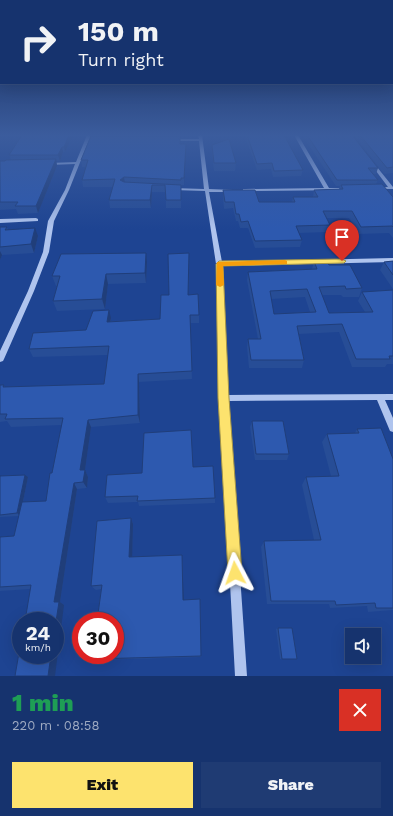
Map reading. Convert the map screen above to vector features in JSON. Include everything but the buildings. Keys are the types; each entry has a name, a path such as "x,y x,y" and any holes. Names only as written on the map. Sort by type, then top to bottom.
{"street":[{"path":"0,359 31,291 46,252 51,221 67,190 75,167"},
{"path":"204,167 219,264 224,398 241,676"},
{"path":"314,167 327,189"},
{"path":"375,167 392,188"},
{"path":"370,188 392,188"},
{"path":"170,189 207,191 355,189"},
{"path":"0,221 36,220"},
{"path":"219,264 393,260"},
{"path":"380,397 393,428"},
{"path":"224,398 393,397"}],"slow traffic":[{"path":"220,285 219,264 285,262"}],"route":[{"path":"235,573 224,398 219,264 342,261"}]}
